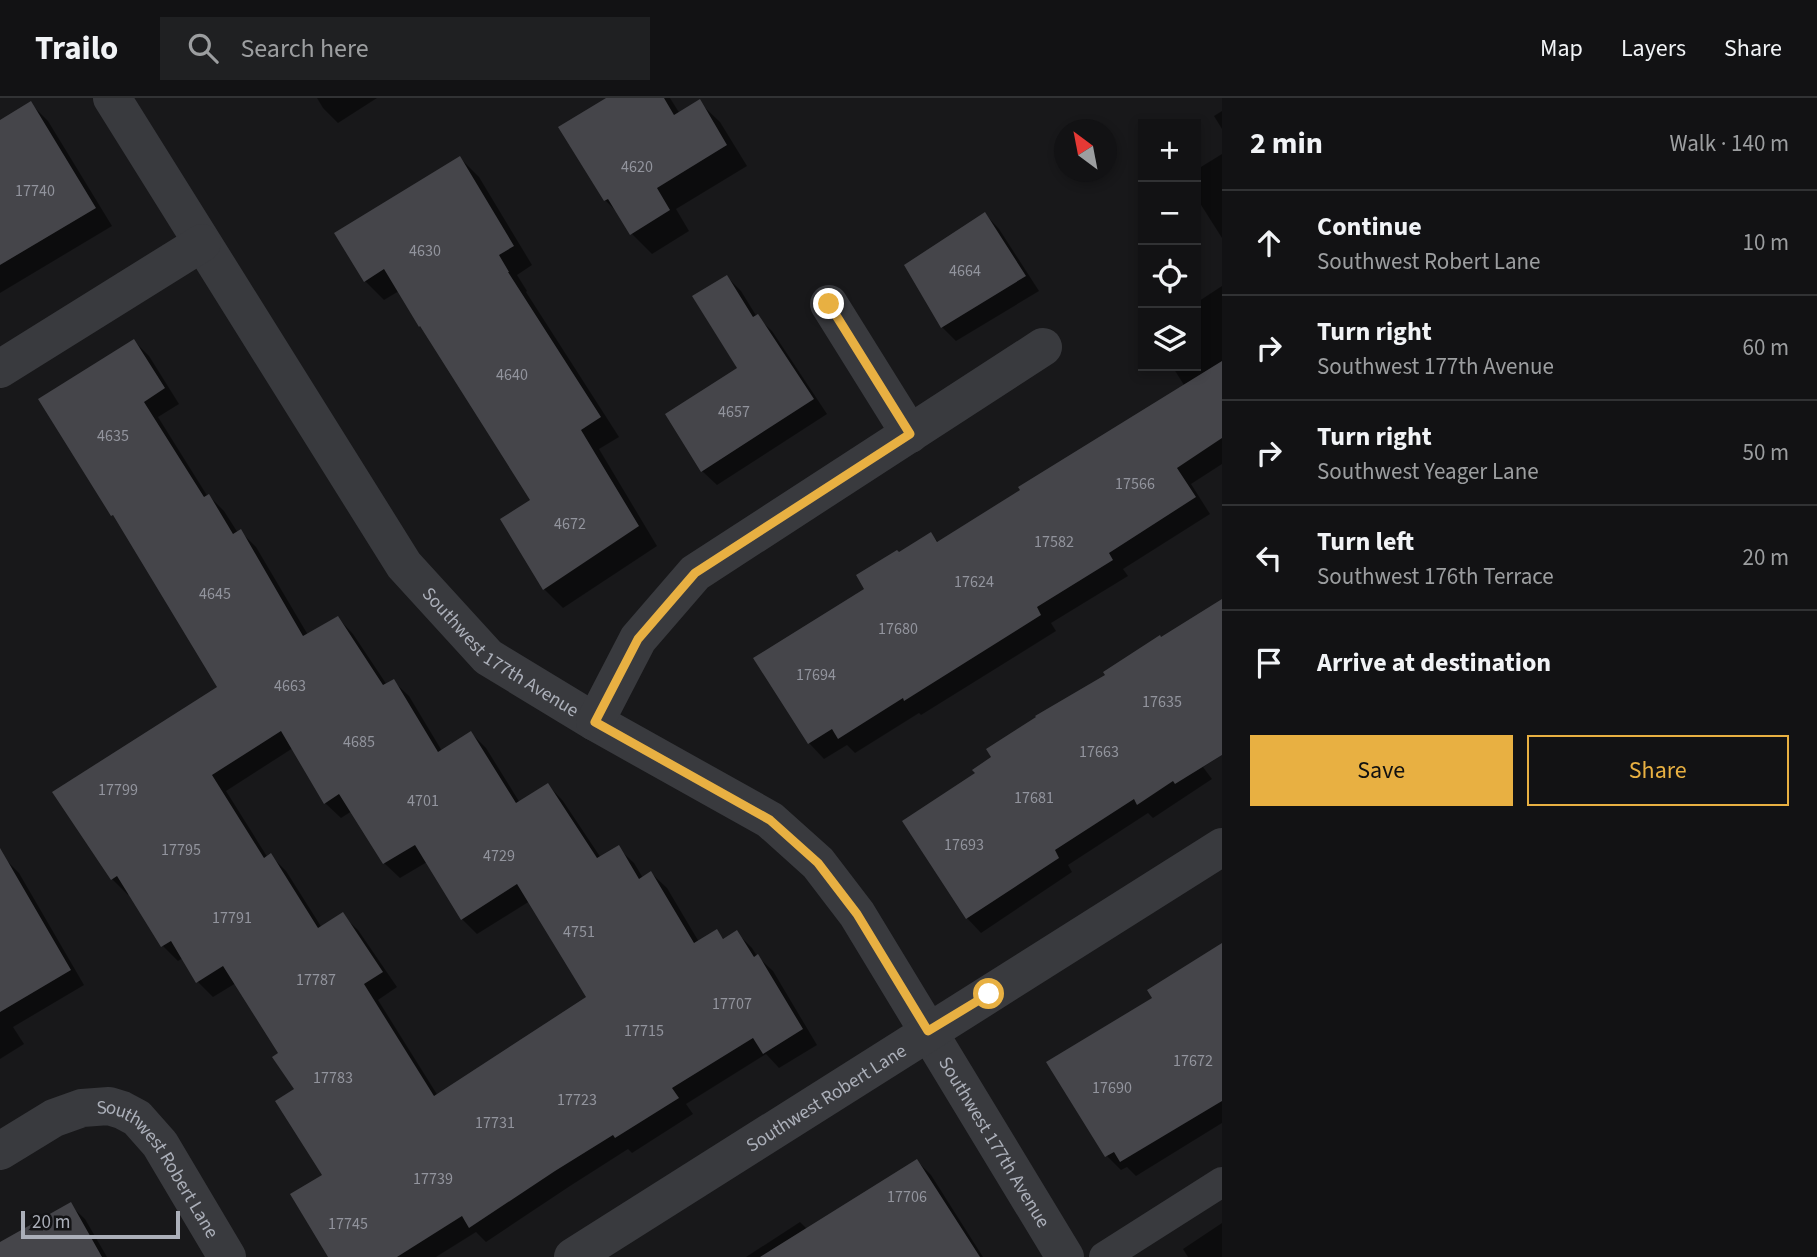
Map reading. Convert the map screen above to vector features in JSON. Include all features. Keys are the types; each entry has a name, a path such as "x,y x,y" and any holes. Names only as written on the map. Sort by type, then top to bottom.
{"street":[{"name":"Southwest 177th Avenue","path":"113,98 404,565 488,657 595,722 770,820 818,863 857,914 1065,1257"},
{"path":"0,369 202,243"},
{"path":"829,304 910,434"},
{"path":"595,722 638,639 695,573 1043,347"},
{"name":"Southwest Robert Lane","path":"573,1257 1222,847"},
{"name":"Southwest Robert Lane","path":"0,1151 54,1118 82,1108 109,1106 122,1110 137,1118 160,1144 227,1257"}],"lane":[{"path":"1104,1257 1222,1182"}],"building":[{"path":"606,98 664,98 674,115 700,99 727,145 657,188 670,210 630,235 608,199 604,201 558,127"},
{"path":"31,101 96,208 0,265 0,120"},
{"path":"460,156 514,246 499,255 508,272 601,417 581,430 639,526 543,590 500,519 530,500 384,269 364,282 334,233"},
{"path":"985,212 1026,276 941,328 904,265"},
{"path":"727,275 753,317 758,314 814,399 701,472 665,414 737,368 692,296"},
{"path":"134,339 165,388 144,402 204,497 209,494 233,534 241,529 303,636 338,616 383,685 394,679 438,752 471,731 516,803 548,783 597,858 619,845 639,879 651,871 694,943 717,929 723,939 737,930 754,957 758,954 803,1029 763,1054 753,1038 672,1088 679,1098 615,1138 613,1135 469,1228 462,1216 397,1257 328,1257 290,1194 322,1175 275,1101 294,1089 272,1057 278,1053 223,966 196,983 171,941 161,947 117,876 111,880 52,792 217,687 113,515 111,516 38,399","holes":["281,731 324,804 339,794 383,864 415,845 461,920 517,884 586,997 434,1096 364,984 383,972 343,912 318,928 271,853 264,858 212,775"]},
{"path":"1222,361 1222,438 1177,468 1196,497 1109,553 1113,560 1037,607 1041,615 838,739 832,729 808,744 753,658 864,589 856,575 931,532 937,542 1020,490 1018,487"},
{"path":"1222,599 1222,755 1175,784 1173,781 1137,805 1134,799 1055,850 1059,858 966,919 902,821 975,773 972,770 991,757 986,749 1035,716 1105,675 1103,672 1160,635 1161,637"},
{"path":"0,848 71,970 0,1012"},
{"path":"1222,943 1222,1101 1120,1162 1114,1152 1105,1157 1046,1062 1152,998 1147,990"},
{"path":"917,1159 980,1257 760,1257"},
{"path":"71,1202 102,1257 0,1257 0,1242"}],"route":[{"path":"829,304 910,434 695,573 638,639 595,722 770,820 818,863 857,914 928,1031 989,994"}]}
